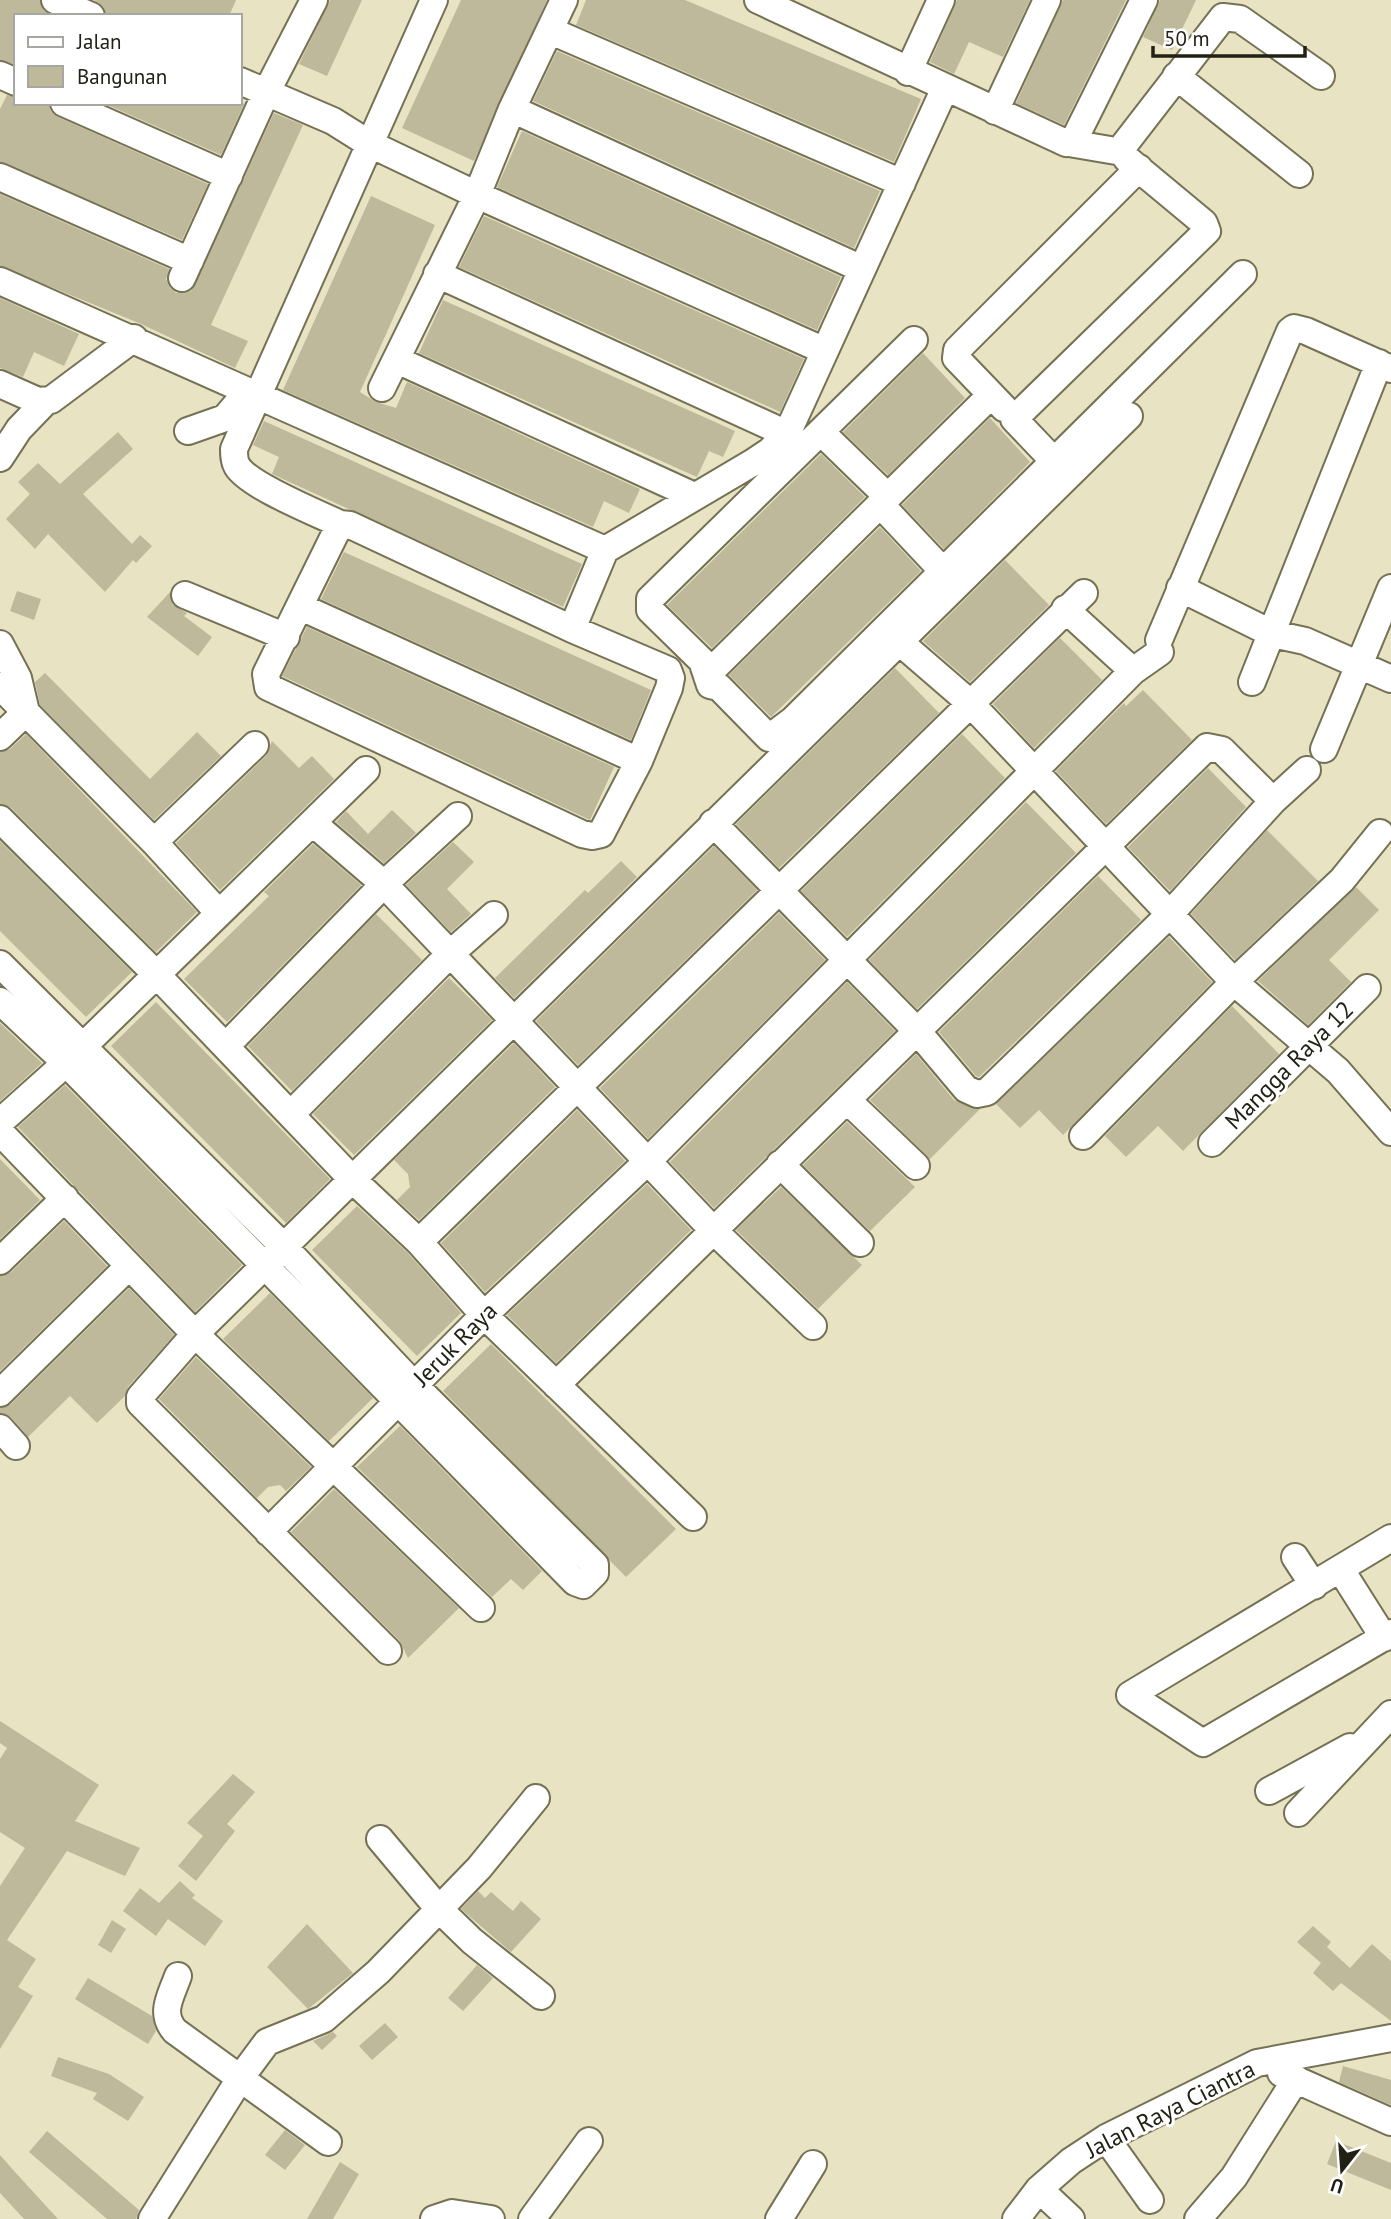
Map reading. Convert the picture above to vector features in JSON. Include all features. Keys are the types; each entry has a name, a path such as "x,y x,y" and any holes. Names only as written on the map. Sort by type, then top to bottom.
{"street":[{"path":"55,0 86,14"},
{"path":"340,524 265,678 266,685 588,836 596,836 604,829 639,761 669,688 670,673 664,667 572,629 350,525 340,524 266,488 237,466 236,442 253,393 434,0"},
{"path":"382,388 477,195 512,109 564,0"},
{"path":"758,0 1051,139 1131,160"},
{"path":"908,72 941,0"},
{"path":"995,111 1047,0"},
{"path":"1069,143 1076,136 1144,0"},
{"path":"0,177 186,269 305,3"},
{"path":"1014,419 1205,236 1205,223 1131,160 1124,145 1223,17 1229,15 1257,30 1321,76"},
{"path":"551,31 901,183"},
{"path":"1177,76 1299,174"},
{"path":"242,82 334,121 368,143 477,195 825,351"},
{"path":"572,629 605,550 770,451 787,434 945,88"},
{"path":"69,105 229,176"},
{"path":"512,109 862,269"},
{"path":"1055,462 956,358 957,350 1131,160"},
{"path":"437,274 787,434"},
{"path":"915,340 650,599 650,610 702,661 710,685 719,687 769,738 892,637 942,570 1055,462 1243,274"},
{"path":"0,281 134,338 605,550"},
{"path":"1252,682 1273,634 1385,366 1294,328 1290,331 1181,588 1273,634 1305,641 1391,679"},
{"path":"0,458 19,429 45,402 87,375 134,338"},
{"path":"397,360 694,496"},
{"path":"0,384 45,402"},
{"path":"188,431 225,418 253,393"},
{"path":"707,675 991,395"},
{"path":"388,1651 140,1401 144,1392 195,1334 266,1267 713,822 892,637 1129,416"},
{"path":"822,433 942,570"},
{"name":"Jeruk Raya","path":"268,1532 484,1315 648,1162 1160,646 1181,588"},
{"path":"1324,749 1391,588"},
{"path":"185,595 286,637"},
{"path":"419,1242 1074,601 1133,671"},
{"path":"301,607 639,761"},
{"path":"892,637 969,702 1234,982 1353,1086 1391,1132"},
{"path":"0,644 18,678 26,712"},
{"path":"0,686 154,842 218,912"},
{"path":"0,737 26,712"},
{"path":"154,842 256,745"},
{"path":"556,1385 1207,747 1222,750 1273,801"},
{"path":"0,1122 74,1055 218,912 314,824 366,769"},
{"path":"713,822 918,1032 966,1089 985,1093 1170,914 1273,801 1307,770"},
{"path":"226,1046 384,884 458,816"},
{"path":"0,819 157,975 354,1180 419,1242 484,1315 693,1517"},
{"path":"314,824 384,884 451,953 511,1021 580,1087 713,1230 813,1326"},
{"path":"1083,1136 1234,982 1342,880 1380,833"},
{"path":"291,1114 451,953 495,915"},
{"path":"0,964 74,1055 266,1267 406,1393 546,1532"},
{"name":"Mangga Raya 12","path":"1212,1143 1367,988"},
{"path":"0,1001 74,1055 285,1248 406,1393"},
{"path":"847,1101 916,1166"},
{"path":"0,1132 195,1334 481,1608"},
{"path":"780,1164 860,1243"},
{"path":"0,1261 65,1198"},
{"path":"0,1393 130,1266"},
{"path":"1341,1570 1386,1642 1203,1743 1130,1695 1391,1538"},
{"path":"1295,1557 1314,1586"},
{"path":"1298,1813 1391,1714"},
{"path":"1269,1791 1370,1736"},
{"path":"152,2219 241,2077 271,2039 324,2019 360,1988 479,1868 536,1798"},
{"path":"380,1839 438,1908 472,1941 541,1996"},
{"path":"178,1976 166,2009 168,2023 328,2142"},
{"name":"Jalan Raya Ciantra","path":"1016,2219 1039,2189 1071,2161 1107,2138 1257,2063 1391,2038"},
{"path":"1257,2063 1391,2122"},
{"path":"1198,2219 1234,2177 1296,2079"},
{"path":"1107,2138 1150,2200"},
{"path":"532,2219 589,2141"},
{"path":"779,2219 813,2164"},
{"path":"1039,2189 1071,2219"},
{"path":"434,2219 452,2213 491,2219"}],"building":[{"path":"0,0 40,0 43,10 49,14 14,14 14,64 0,60"},
{"path":"94,0 236,0 230,14 106,14 103,6"},
{"path":"330,0 362,0 327,76 299,64"},
{"path":"461,0 547,0 474,161 402,128"},
{"path":"586,0 685,0 921,99 894,162 576,25"},
{"path":"957,0 1030,0 1003,57 969,42 954,74 930,62"},
{"path":"1063,0 1126,0 1064,125 1016,103"},
{"path":"1160,0 1196,0 1172,50 1143,37"},
{"path":"557,51 880,191 854,248 533,101"},
{"path":"7,95 14,97 14,105 49,105 51,112 58,117 208,184 182,240 0,162 0,109"},
{"path":"243,103 221,155 108,105"},
{"path":"274,113 303,125 211,325 248,341 235,368 141,324 0,266 0,194 169,269 166,279 170,288 176,293 191,291"},
{"path":"522,131 841,277 817,330 497,187"},
{"path":"371,196 435,225 360,392 376,402 396,408 407,382 640,489 629,513 604,501 593,527 283,390"},
{"path":"484,216 804,359 780,412 459,267"},
{"path":"0,298 79,334 64,366 34,352 23,377 0,368"},
{"path":"443,300 735,431 723,457 709,451 697,477 419,353"},
{"path":"923,353 965,398 888,475 843,432"},
{"path":"990,418 1030,462 944,549 902,505"},
{"path":"264,421 582,564 563,607 272,474 279,457 253,445"},
{"path":"118,432 133,449 83,494 132,544 140,535 152,546 136,563 133,560 105,592 48,534 35,549 6,519 30,494 18,482 38,463 60,484"},
{"path":"821,454 865,497 712,648 667,605"},
{"path":"880,527 921,571 771,717 729,675"},
{"path":"344,552 651,690 631,740 321,599"},
{"path":"1005,560 1049,605 970,682 923,641"},
{"path":"17,591 41,599 34,620 10,611"},
{"path":"170,592 173,605 187,613 184,616 212,637 198,656 147,617"},
{"path":"307,627 614,767 590,820 282,676"},
{"path":"1060,638 1102,680 1034,748 993,704"},
{"path":"895,668 939,713 779,868 736,824"},
{"path":"45,673 150,779 197,732 221,756 154,820 40,705 35,682"},
{"path":"1143,690 1192,740 1106,824 1056,771 1124,703 1126,706"},
{"path":"26,734 197,912 156,952 11,808 0,804 0,752 10,749"},
{"path":"962,734 1005,778 847,937 801,891"},
{"path":"272,741 299,768 312,756 334,779 220,890 176,843 266,756"},
{"path":"1208,768 1246,807 1170,891 1128,847"},
{"path":"1026,802 1076,853 917,1009 869,960"},
{"path":"392,810 416,833 384,863 336,822 346,811 368,834"},
{"path":"1267,830 1318,881 1235,960 1191,914"},
{"path":"0,841 132,972 86,1017 0,931"},
{"path":"453,842 474,862 447,889 471,914 451,932 406,885"},
{"path":"313,844 361,885 227,1022 184,979 269,896 264,892"},
{"path":"714,846 757,890 578,1065 536,1021"},
{"path":"621,861 637,877 514,998 495,978 585,890 588,893"},
{"path":"1098,876 1141,920 979,1077 976,1076 939,1032"},
{"path":"1356,887 1379,910 1329,960 1351,982 1308,1025 1258,981"},
{"path":"779,913 825,960 648,1139 600,1088"},
{"path":"376,914 422,960 292,1091 248,1046"},
{"path":"1169,937 1212,982 1063,1135 1039,1110 1020,1128 996,1104"},
{"path":"449,978 492,1020 354,1155 313,1114"},
{"path":"847,982 895,1031 714,1208 670,1162"},
{"path":"156,1002 330,1179 286,1223 111,1046"},
{"path":"1232,1006 1279,1054 1183,1151 1158,1126 1126,1157 1105,1136"},
{"path":"0,1023 42,1063 0,1101"},
{"path":"514,1043 555,1087 419,1220 397,1200 410,1187 408,1174 394,1160"},
{"path":"916,1054 954,1100 980,1109 930,1159 870,1100"},
{"path":"65,1085 242,1265 195,1312 18,1127"},
{"path":"577,1110 625,1161 485,1292 441,1243"},
{"path":"847,1122 915,1187 870,1231 803,1165"},
{"path":"0,1159 40,1200 0,1239"},
{"path":"647,1184 691,1230 556,1363 507,1315"},
{"path":"781,1187 862,1265 818,1309 736,1230"},
{"path":"357,1206 408,1253 461,1313 417,1356 312,1250"},
{"path":"64,1221 107,1266 0,1371 0,1276 11,1272"},
{"path":"129,1288 174,1335 128,1387 125,1396 97,1423 70,1396 28,1437 11,1417 0,1413 0,1408 11,1404"},
{"path":"270,1293 373,1398 329,1441 223,1339"},
{"path":"491,1344 676,1529 626,1577 443,1391"},
{"path":"196,1357 311,1467 286,1491 280,1485 268,1487 257,1498 159,1399"},
{"path":"400,1426 542,1571 523,1590 511,1579 492,1597 357,1467"},
{"path":"334,1489 459,1608 408,1658 399,1640 291,1532"},
{"path":"0,1721 99,1785 75,1821 140,1848 125,1876 67,1851 7,1940 36,1959 18,1987 33,1996 0,2049 0,1886 25,1848 0,1832 0,1759 7,1748 0,1743"},
{"path":"233,1774 255,1792 227,1824 235,1831 196,1881 178,1866 203,1836 187,1823"},
{"path":"180,1881 195,1895 192,1898 223,1921 205,1946 168,1919 156,1936 123,1911 140,1888 159,1903"},
{"path":"478,1891 485,1898 491,1892 513,1911 521,1901 541,1919 511,1952 461,1909"},
{"path":"112,1920 126,1929 111,1953 98,1945"},
{"path":"307,1924 353,1973 308,2009 267,1967"},
{"path":"1313,1926 1331,1942 1327,1947 1350,1968 1372,1944 1391,1961 1391,2021 1341,1983 1333,1991 1313,1973 1321,1963 1297,1942"},
{"path":"477,1965 493,1978 463,2011 448,1998"},
{"path":"88,1978 152,2016 156,2031 148,2044 75,1999"},
{"path":"385,2023 398,2037 372,2060 359,2046"},
{"path":"333,2032 337,2036 322,2050 313,2041"},
{"path":"58,2057 109,2074 144,2097 128,2121 93,2099 97,2093 51,2076"},
{"path":"1343,2066 1391,2080 1391,2105 1339,2082"},
{"path":"285,2130 305,2145 285,2170 265,2155"},
{"path":"47,2131 139,2210 136,2219 107,2219 29,2152"},
{"path":"1336,2141 1391,2163 1391,2190 1327,2164"},
{"path":"0,2155 58,2219 24,2219 0,2193"},
{"path":"340,2162 359,2174 333,2219 307,2219"}]}
